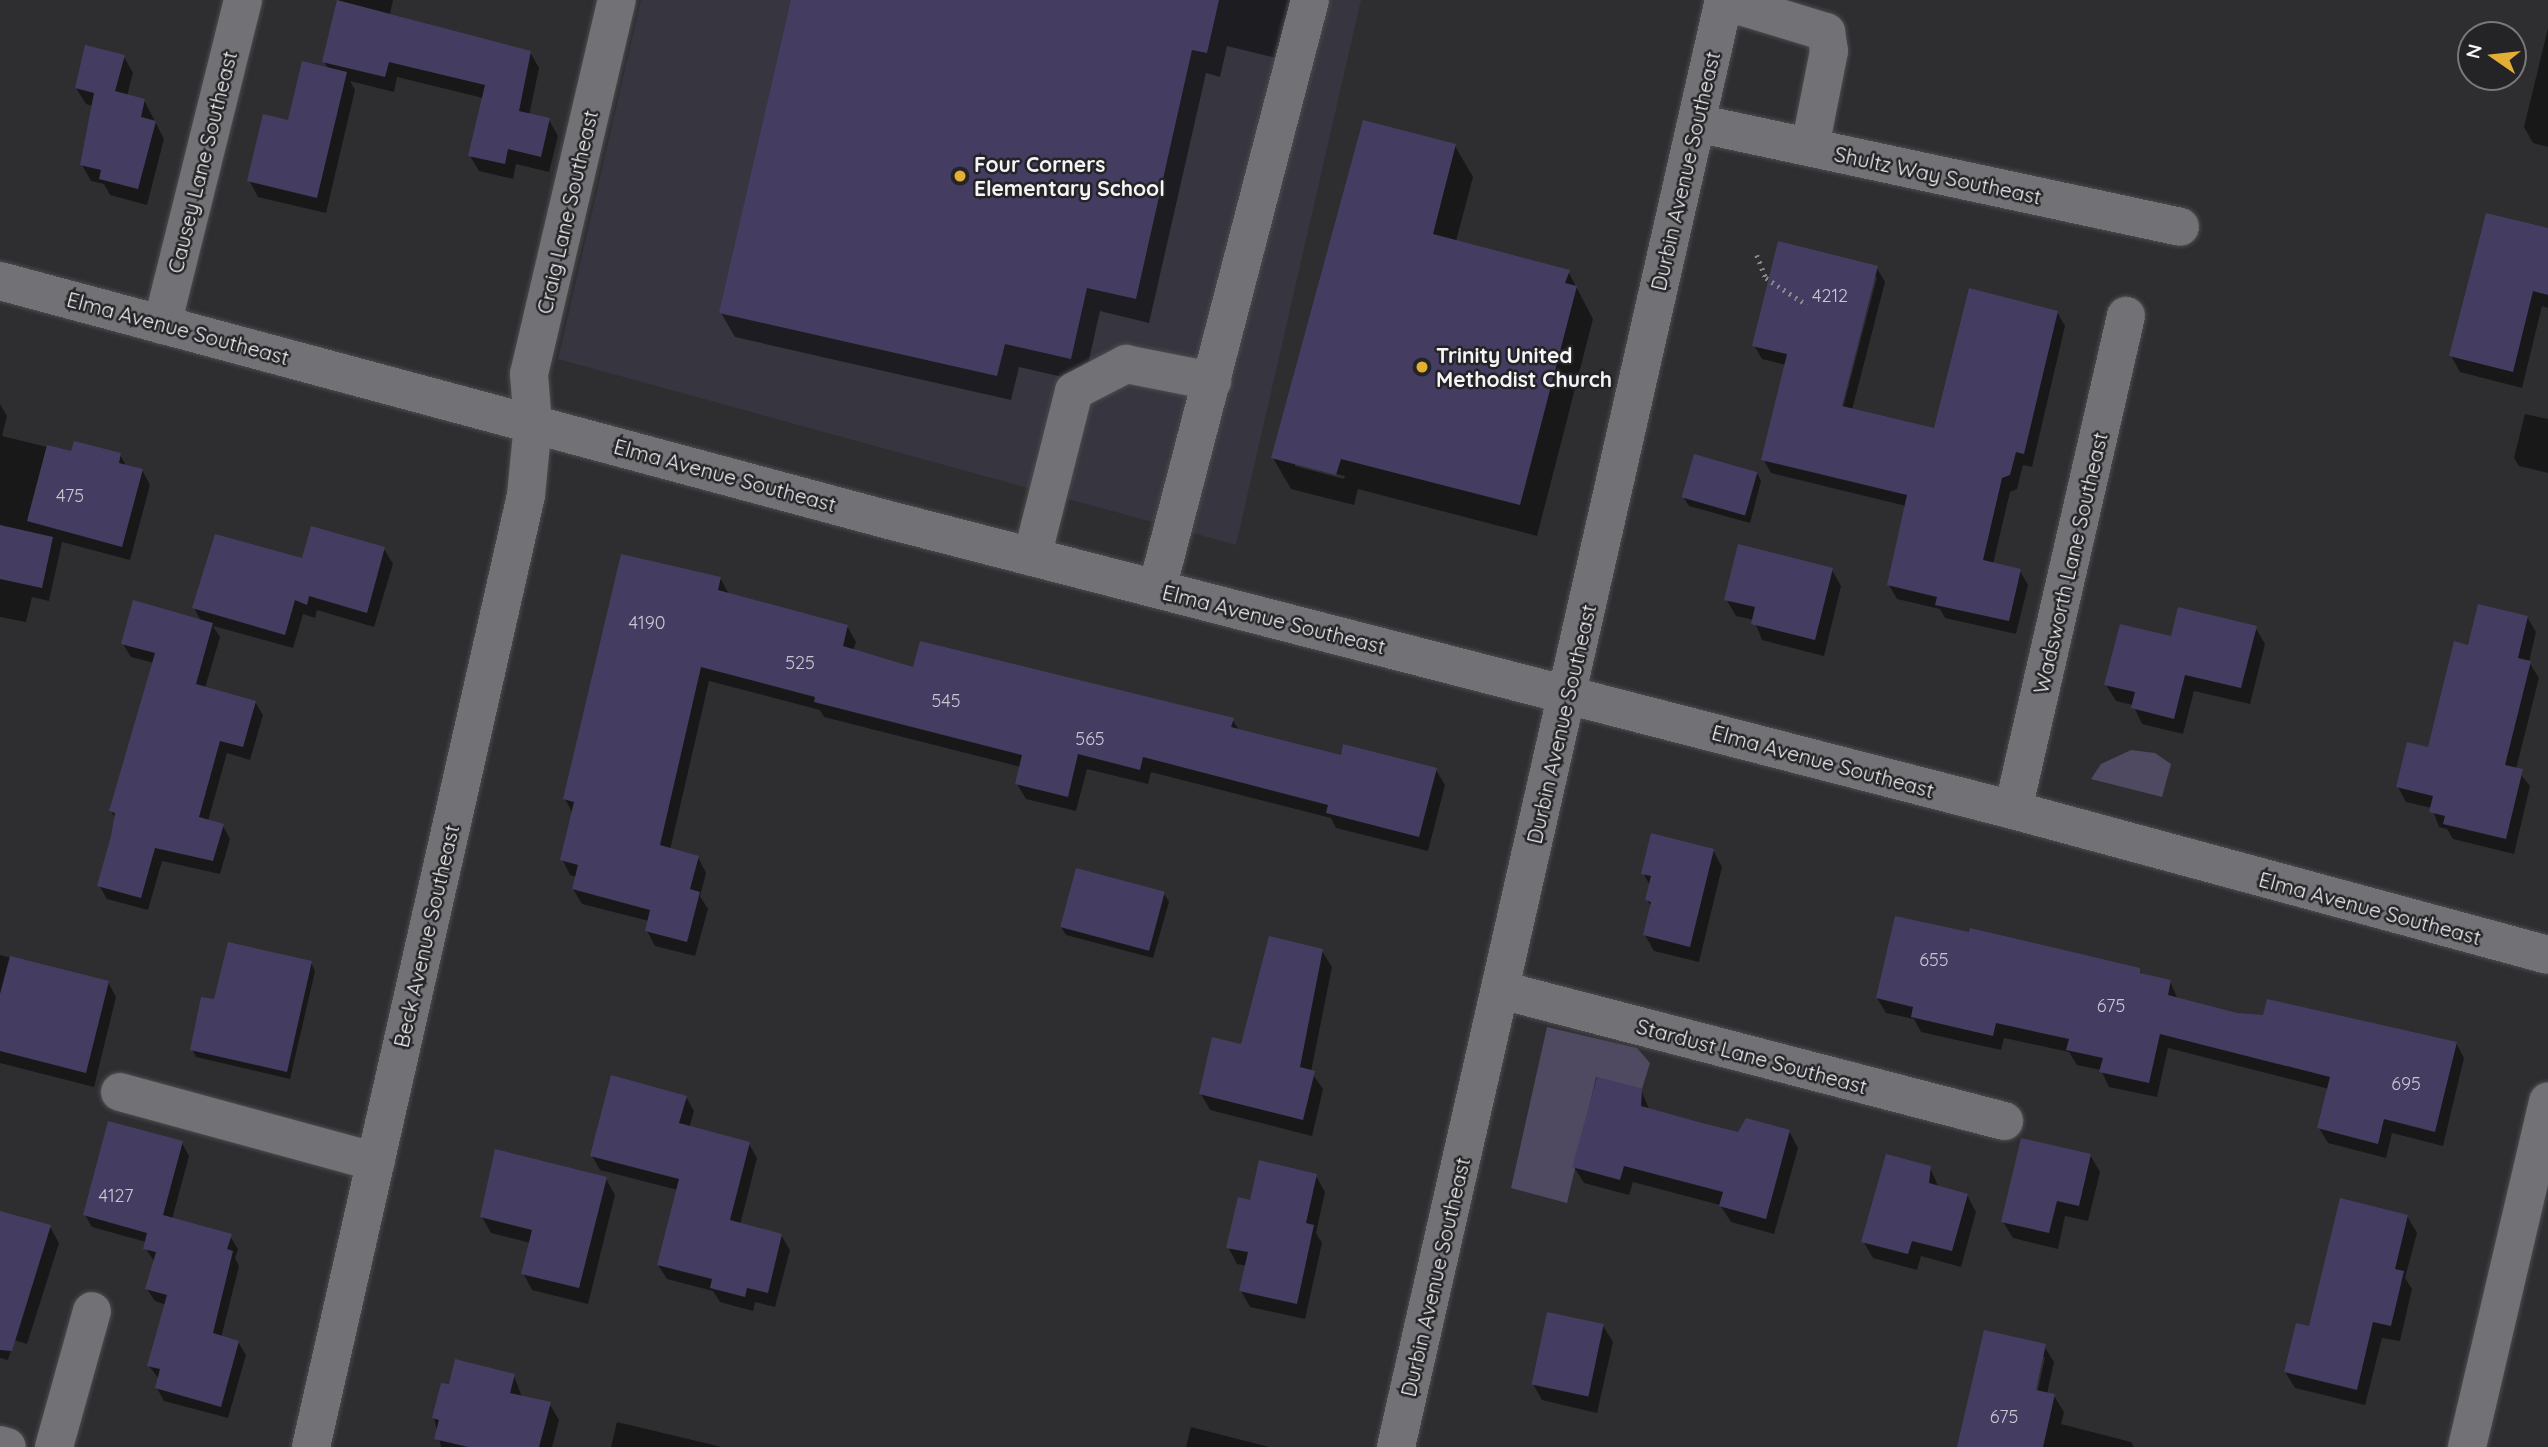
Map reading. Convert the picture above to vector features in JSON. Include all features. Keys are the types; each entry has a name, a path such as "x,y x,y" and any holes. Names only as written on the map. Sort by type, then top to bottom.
{"street":[{"name":"Causey Lane Southeast","path":"162,325 243,0"},
{"name":"Craig Lane Southeast","path":"533,425 529,374 617,0"},
{"path":"1157,589 1310,0"},
{"path":"1724,0 1826,32 1829,51 1810,147"},
{"name":"Durbin Avenue Southeast","path":"1396,1447 1724,0"},
{"name":"Shultz Way Southeast","path":"1696,122 2180,227"},
{"name":"Elma Avenue Southeast","path":"0,281 1032,557 2013,810 2548,955"},
{"name":"Wadsworth Lane Southeast","path":"2013,810 2126,316"},
{"path":"1032,557 1074,391 1126,364 1212,381"},
{"name":"Beck Avenue Southeast","path":"311,1447 526,495 533,425"},
{"name":"Stardust Lane Southeast","path":"1501,990 2004,1121"},
{"path":"120,1092 376,1162"},
{"path":"2467,1447 2548,1101"},
{"path":"54,1447 92,1311"},
{"path":"0,1445 6,1447"}],"path":[{"path":"1757,256 1766,278 1807,305"}],"shaded area":[{"name":"Four Corners Elementary School","path":"641,0 1361,0 1236,545 558,359"},
{"path":"2131,750 2155,753 2171,764 2162,797 2091,779 2101,764"},
{"path":"1547,1027 1637,1048 1650,1063 1642,1089 1596,1077 1567,1203 1511,1188"}],"building":[{"path":"337,0 531,51 519,111 550,118 541,157 508,149 505,164 468,156 485,85 389,62 385,77 322,62"},
{"path":"791,0 1219,0 1207,53 1192,50 1136,299 1087,288 1071,359 1005,344 997,376 719,313"},
{"path":"85,45 125,55 115,91 145,99 141,117 156,121 138,189 99,179 101,170 80,165 94,93 75,88"},
{"path":"302,61 347,72 317,198 247,181 263,114 288,120"},
{"path":"1363,120 1456,144 1433,234 1570,270 1565,283 1577,286 1520,505 1341,459 1336,475 1271,458"},
{"path":"2486,213 2548,228 2548,295 2533,291 2513,372 2449,356"},
{"path":"1778,241 1878,266 1842,406 1934,428 1969,288 2058,311 2024,454 2016,452 2010,475 2002,478 1983,560 2021,569 2009,621 1935,605 1937,597 1887,585 1907,495 1761,460 1787,354 1752,346"},
{"path":"74,441 121,453 119,463 143,469 122,547 27,521 47,445 71,451"},
{"path":"1694,454 1757,472 1745,515 1682,497"},
{"path":"0,525 53,537 42,588 0,579"},
{"path":"311,526 385,547 367,613 309,596 307,605 295,600 285,635 192,608 215,534 302,558"},
{"path":"1738,544 1833,568 1815,640 1751,624 1755,607 1724,600"},
{"path":"621,554 721,577 718,590 848,625 843,646 913,667 920,641 1234,718 1231,727 1341,755 1343,744 1437,768 1419,837 1326,813 1328,805 1143,757 1140,770 1078,754 1068,797 1015,784 1022,755 814,702 815,697 701,667 660,845 699,856 690,889 700,892 687,942 645,931 650,910 572,889 578,865 560,860 574,802 563,799"},
{"path":"133,600 213,623 196,684 256,701 243,747 220,741 199,817 224,824 213,861 155,848 141,898 97,886 115,813 109,811 155,653 121,644"},
{"path":"2478,604 2528,616 2518,658 2531,661 2505,765 2523,769 2506,839 2443,824 2445,816 2429,812 2433,796 2396,787 2407,742 2428,747 2454,641 2468,645"},
{"path":"2178,607 2257,626 2241,688 2185,675 2174,719 2131,708 2135,692 2104,685 2120,624 2171,636"},
{"path":"1651,833 1714,849 1690,947 1643,935 1651,902 1645,900 1651,876 1641,874"},
{"path":"1076,868 1165,892 1149,951 1060,927"},
{"path":"1895,916 1969,932 1970,928 2140,968 2140,973 2171,980 2168,995 2237,1013 2263,1015 2267,999 2457,1042 2435,1132 2384,1119 2378,1144 2317,1128 2330,1077 2160,1034 2149,1083 2099,1072 2103,1058 2066,1050 2069,1039 1996,1023 1993,1036 1911,1017 1913,1007 1876,998"},
{"path":"1269,936 1323,949 1300,1067 1315,1071 1303,1120 1199,1094 1212,1037 1241,1044"},
{"path":"228,942 312,961 287,1072 190,1050 201,997 214,999"},
{"path":"10,956 109,981 86,1073 0,1051 0,994"},
{"path":"611,1075 687,1096 679,1123 750,1142 730,1220 782,1234 768,1293 747,1288 745,1297 710,1288 712,1279 657,1265 679,1179 590,1156"},
{"path":"1597,1077 1642,1089 1641,1106 1702,1123 1738,1132 1746,1118 1790,1130 1766,1219 1719,1206 1723,1192 1624,1166 1620,1180 1572,1167"},
{"path":"108,1121 183,1141 163,1215 232,1234 227,1249 233,1251 213,1333 239,1341 221,1407 155,1388 160,1369 147,1366 167,1295 145,1289 156,1252 143,1249 147,1233 83,1215"},
{"path":"2021,1138 2091,1154 2079,1206 2057,1201 2049,1233 2001,1222"},
{"path":"495,1149 607,1177 579,1288 521,1274 532,1230 480,1217"},
{"path":"1886,1154 1931,1166 1929,1183 1968,1194 1952,1251 1912,1241 1908,1254 1861,1242"},
{"path":"1259,1160 1317,1174 1306,1223 1314,1225 1297,1304 1239,1291 1248,1252 1226,1248 1238,1197 1250,1200"},
{"path":"2340,1198 2408,1215 2395,1269 2404,1271 2391,1326 2373,1322 2357,1390 2284,1372 2296,1323 2309,1326"},
{"path":"0,1211 51,1225 12,1351 0,1350"},
{"path":"1547,1312 1604,1324 1588,1396 1532,1384"},
{"path":"1984,1330 2046,1344 2036,1390 2055,1394 2043,1447 1957,1447"},
{"path":"455,1359 515,1374 510,1393 551,1402 539,1447 468,1447 434,1439 439,1420 432,1418 441,1383 449,1384"}],"place":[{"name":"Four Corners Elementary School","path":"960,176"},
{"name":"Trinity United Methodist Church","path":"1422,367"}]}
